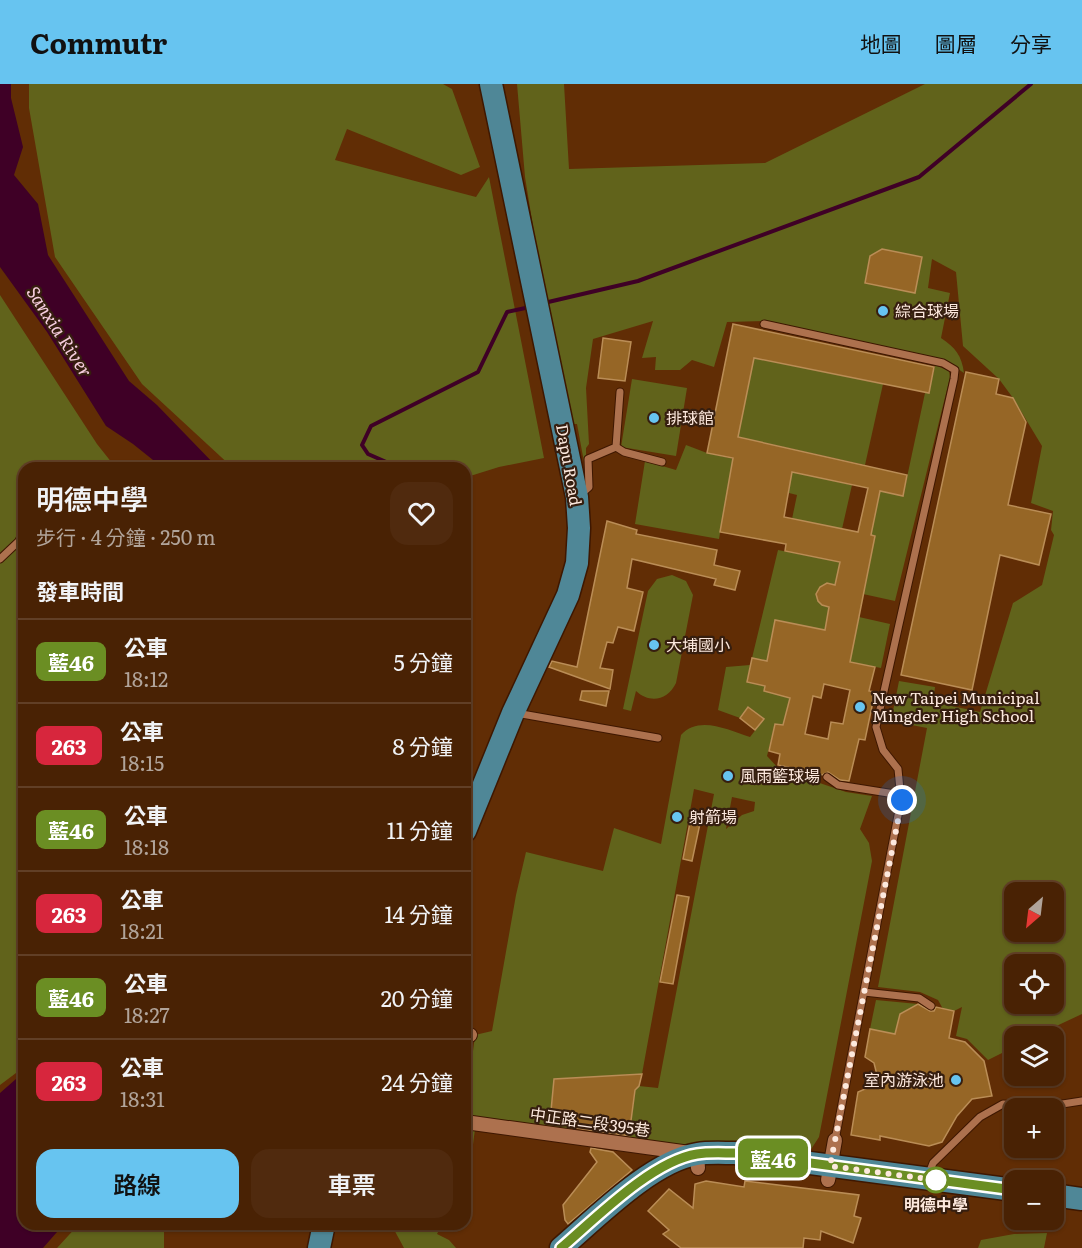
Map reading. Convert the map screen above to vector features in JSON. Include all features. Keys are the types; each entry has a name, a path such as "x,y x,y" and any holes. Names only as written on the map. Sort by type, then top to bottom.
{"main road":[{"name":"Dapu Road","path":"471,816 513,713 568,594 578,563 579,528 577,497 491,84"},
{"path":"561,1248 643,1179 669,1164 735,1153 829,1173 1004,1203"},
{"path":"584,1248 650,1193 697,1161"},
{"path":"829,1173 927,1178 1004,1189"},
{"path":"1064,1197 1082,1199"},
{"path":"1064,1212 1082,1214"},
{"path":"319,1248 323,1230"}],"street":[{"name":"中正路二段395巷","path":"471,1123 697,1161"},
{"path":"829,1173 836,1140"}],"lane":[{"path":"764,324 943,363 955,370 876,727 883,750 898,769 902,798 836,1140"},
{"path":"616,447 620,392"},
{"path":"577,497 589,487 588,459 616,447"},
{"path":"616,447 624,452 662,462"},
{"path":"0,559 18,542"},
{"path":"893,611 902,613"},
{"path":"513,713 658,738"},
{"path":"827,777 838,785 902,798"},
{"path":"864,992 919,998 931,1006"},
{"path":"927,1178 933,1163 980,1117 1003,1104 1042,1107 1082,1101"}],"shaded area":[{"path":"29,84 443,84 452,89 480,167 461,175 347,129 335,160 476,197 489,177 544,458 499,467 471,476 471,462 226,462 142,384 55,257 29,108"},
{"path":"517,84 564,84 569,169 765,163 925,84 1082,84 1082,1014 1056,1026 1004,1026 1004,1052 988,1060 967,1039 956,1036 962,1007 954,1011 943,1009 938,1000 920,992 878,987 927,728 891,721 899,681 935,687 933,702 980,712 1013,603 1042,585 1054,535 1051,530 1053,511 1031,503 1042,446 999,379 963,346 956,272 932,259 928,288 950,293 941,338 957,353 964,373 943,359 764,321 727,322 714,367 692,360 680,370 655,370 656,357 642,358 653,321 593,339 586,388 589,444 586,448 586,473 577,424 565,424 525,177","holes":["882,249 922,257 915,293 865,283 870,256"]},
{"path":"0,295 97,444 111,462 18,462 18,1072 0,1085"},
{"path":"754,358 883,384 865,465 738,437"},
{"path":"935,365 949,371 950,377 895,601 863,594 875,536 871,535 880,491 903,496 925,393 929,393"},
{"name":"排球館","path":"632,379 687,388 676,456 621,447"},
{"path":"686,445 707,453 852,485 842,529 792,519 797,495 789,493 789,487 728,486 719,539 635,524 645,461 676,470"},
{"path":"778,550 840,562 835,585 824,585 816,594 820,603 829,607 825,630 775,620 812,671 752,658"},
{"path":"672,575 686,581 693,595 676,683 673,689 664,696 653,699 636,691 631,711 623,709 648,591 657,579"},
{"path":"859,617 890,624 881,668 850,662"},
{"path":"750,665 747,682 765,686 765,691 790,698 783,725 775,724 767,756 779,769 846,792 872,796 860,829 869,843 872,861 819,1137 806,1157 629,1138 635,1090 639,1086 658,1088 714,794 694,789 642,1074 554,1079 551,1111 573,1131 471,1117 471,1067 475,1035 492,1031 516,895 526,852 603,871 614,828 661,844 681,735 688,729 705,725 750,737 764,719 749,707 740,718 718,710 726,667","holes":["732,797 755,802 754,811 742,815 726,829"]},
{"path":"876,1000 918,1004 900,1014 895,1034 870,1029"},
{"path":"471,1129 475,1129 471,1160"},
{"path":"74,1230 164,1230 164,1248 57,1248"},
{"path":"394,1230 439,1230 437,1234 449,1240 456,1248 404,1248"},
{"path":"1047,1233 1044,1248 978,1248 981,1240 1014,1234"}],"water":[{"name":"Sanxia River","path":"0,84 11,84 11,98 23,147 14,175 38,204 48,255 129,381 157,405 212,462 156,462 106,426 47,332 0,267"},
{"path":"18,1077 18,1230 59,1230 43,1248 0,1248 0,1093"}],"building":[{"path":"882,249 922,257 915,293 865,283 870,256"},
{"path":"733,324 934,367 929,393 754,358 738,437 907,475 903,496 880,491 871,535 875,536 850,662 875,667 869,691 875,692 865,740 859,739 849,781 840,780 828,772 822,775 778,765 780,754 769,751 775,724 783,725 790,698 764,691 765,686 747,682 752,658 767,661 775,620 825,630 829,607 818,601 816,594 820,587 827,583 835,585 840,562 785,551 786,544 720,532 733,458 707,453","holes":["792,472 868,488 858,532 784,517","824,684 850,690 843,724 831,722 828,739 805,734 813,696 821,698"]},
{"path":"603,338 631,342 625,381 598,378"},
{"path":"966,372 999,379 996,394 1013,398 1026,422 1008,505 1051,514 1039,565 1000,555 972,690 901,675"},
{"path":"607,521 637,530 636,534 717,550 714,565 740,571 735,590 714,585 716,579 632,559 627,588 643,592 634,631 618,627 613,643 607,642 600,668 613,670 610,689 549,667 552,661 577,667"},
{"path":"582,691 609,691 606,706 580,700"},
{"path":"748,707 764,719 755,730 740,718"},
{"path":"692,812 702,814 692,861 683,859"},
{"path":"677,895 689,897 673,984 660,982"},
{"path":"918,1004 930,1011 934,1011 936,1007 954,1011 949,1038 965,1042 984,1061 992,1096 972,1099 957,1116 942,1142 929,1146 880,1136 880,1140 851,1135 858,1092 870,1087 877,1075 874,1063 865,1057 870,1029 895,1034 900,1014"},
{"path":"642,1074 639,1086 635,1090 629,1136 569,1127 551,1111 554,1079"},
{"path":"591,1148 613,1152 632,1170 568,1224 565,1220 563,1205 597,1162 590,1152"},
{"path":"706,1181 744,1187 745,1181 859,1195 854,1216 861,1218 853,1243 821,1231 820,1240 804,1238 803,1248 681,1248 663,1234 669,1230 648,1211 669,1189 693,1208 695,1184"}],"waterway":[{"path":"544,303 638,281 919,177 1031,84"},
{"path":"386,462 368,454 362,445 371,426 478,372 507,312 530,307"}],"bus line":[{"name":"藍46","path":"561,1248 643,1179 669,1164 697,1154 735,1153 1004,1189"}],"place":[{"name":"綜合球場","path":"883,311"},
{"name":"排球館","path":"654,418"},
{"name":"大埔國小","path":"654,645"},
{"name":"New Taipei Municipal Mingder High School","path":"860,707"},
{"name":"風雨籃球場","path":"728,776"},
{"name":"射箭場","path":"677,817"},
{"name":"室內游泳池","path":"956,1080"},
{"name":"明德中學","path":"936,1180"}],"route":[{"path":"902,800 830,1166 936,1180"}]}
